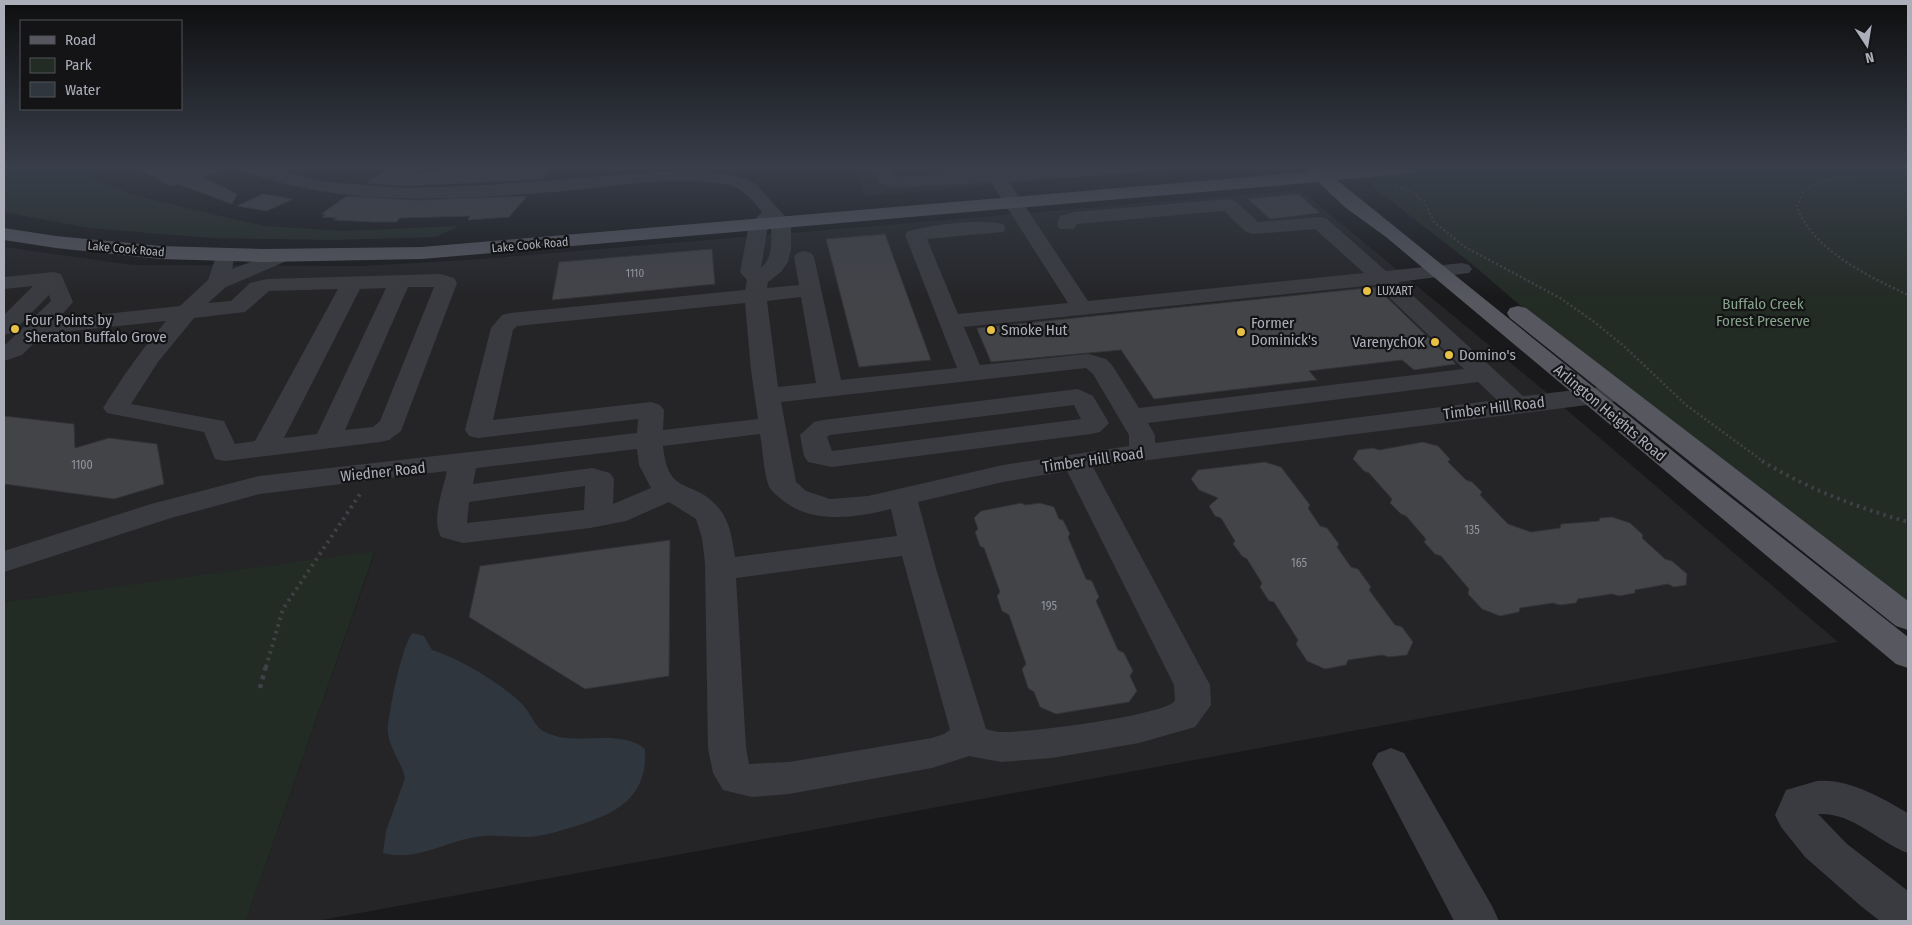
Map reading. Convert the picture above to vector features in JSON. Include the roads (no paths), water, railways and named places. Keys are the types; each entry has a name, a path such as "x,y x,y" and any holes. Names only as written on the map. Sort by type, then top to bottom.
{"main road":[{"name":"Lake Cook Road","path":"4,234 110,248 225,255 282,256 422,253 770,220 827,211"},
{"name":"Arlington Heights Road","path":"1377,211 1450,270 1619,393 1908,618"},
{"name":"Lake Cook Road","path":"4,217 93,232 162,239 254,244 342,244 770,220"},
{"name":"Arlington Heights Road","path":"1450,270 1590,396 1908,655"}],"street":[{"path":"756,287 772,272 782,248 766,211"},
{"path":"1019,211 1082,308"},
{"path":"1067,225 1067,220 1074,218 1155,211"},
{"path":"1234,211 1252,228 1320,223 1517,406"},
{"path":"988,440 976,410 950,322 915,235 959,229 996,228"},
{"path":"218,282 216,280 225,255"},
{"path":"224,495 225,453 215,427 196,421 140,416 116,408 133,378 184,313 218,282 282,256"},
{"path":"804,257 830,389"},
{"path":"950,322 1450,270"},
{"path":"4,283 54,278"},
{"path":"4,328 54,278"},
{"path":"4,354 14,350 62,302 54,278"},
{"path":"36,328 237,308 258,288 267,285 440,280 446,283 392,425 380,434 225,453"},
{"path":"327,440 400,281"},
{"path":"265,448 352,283"},
{"path":"810,290 756,287 510,320 502,328 478,430 652,410 651,462 658,476 670,491 690,500 708,515 716,538 720,570 727,748 732,772 737,779 748,781 818,772 934,752 956,746 964,740 968,730 902,497"},
{"name":"Timber Hill Road","path":"756,287 767,396 782,485 789,494 812,504 831,508 859,508 902,497 1076,461 1619,393"},
{"path":"767,396 1077,361 1093,362 1103,370 1142,435 1142,453"},
{"path":"1131,417 1483,374"},
{"path":"1078,397 1084,401 1096,423 1091,426 988,440 832,459 818,456 814,435 823,428 1078,397"},
{"name":"Wiedner Road","path":"4,562 161,511 259,485 771,425"},
{"path":"964,740 1001,747 1052,743 1139,728 1182,717 1193,705 1192,685 1076,461"},
{"path":"463,462 456,495 452,530 463,533 598,517 624,511 670,491"},
{"path":"456,495 592,477 600,479 602,485 598,517"},
{"path":"720,570 914,544"},
{"path":"1391,764 1477,921"},
{"path":"1907,917 1817,842 1795,815 1800,802 1814,797 1836,798 1897,825 1908,835"}],"water":[{"path":"413,633 424,636 432,650 467,665 502,687 521,703 538,727 545,732 570,738 622,739 645,749 641,780 635,792 615,810 588,822 540,836 482,836 464,839 407,855 383,853 386,831 405,778 402,767 389,740 388,726 400,664"}],"place":[{"name":"LUXART","path":"1367,291"},
{"name":"Four Points by Sheraton Buffalo Grove","path":"15,329"},
{"name":"Smoke Hut","path":"991,330"},
{"name":"Former Dominick's","path":"1241,332"},
{"name":"VarenychOK","path":"1435,342"},
{"name":"Domino's","path":"1449,355"}],"park label":[{"name":"Buffalo Creek Forest Preserve","path":"1763,312"}]}
